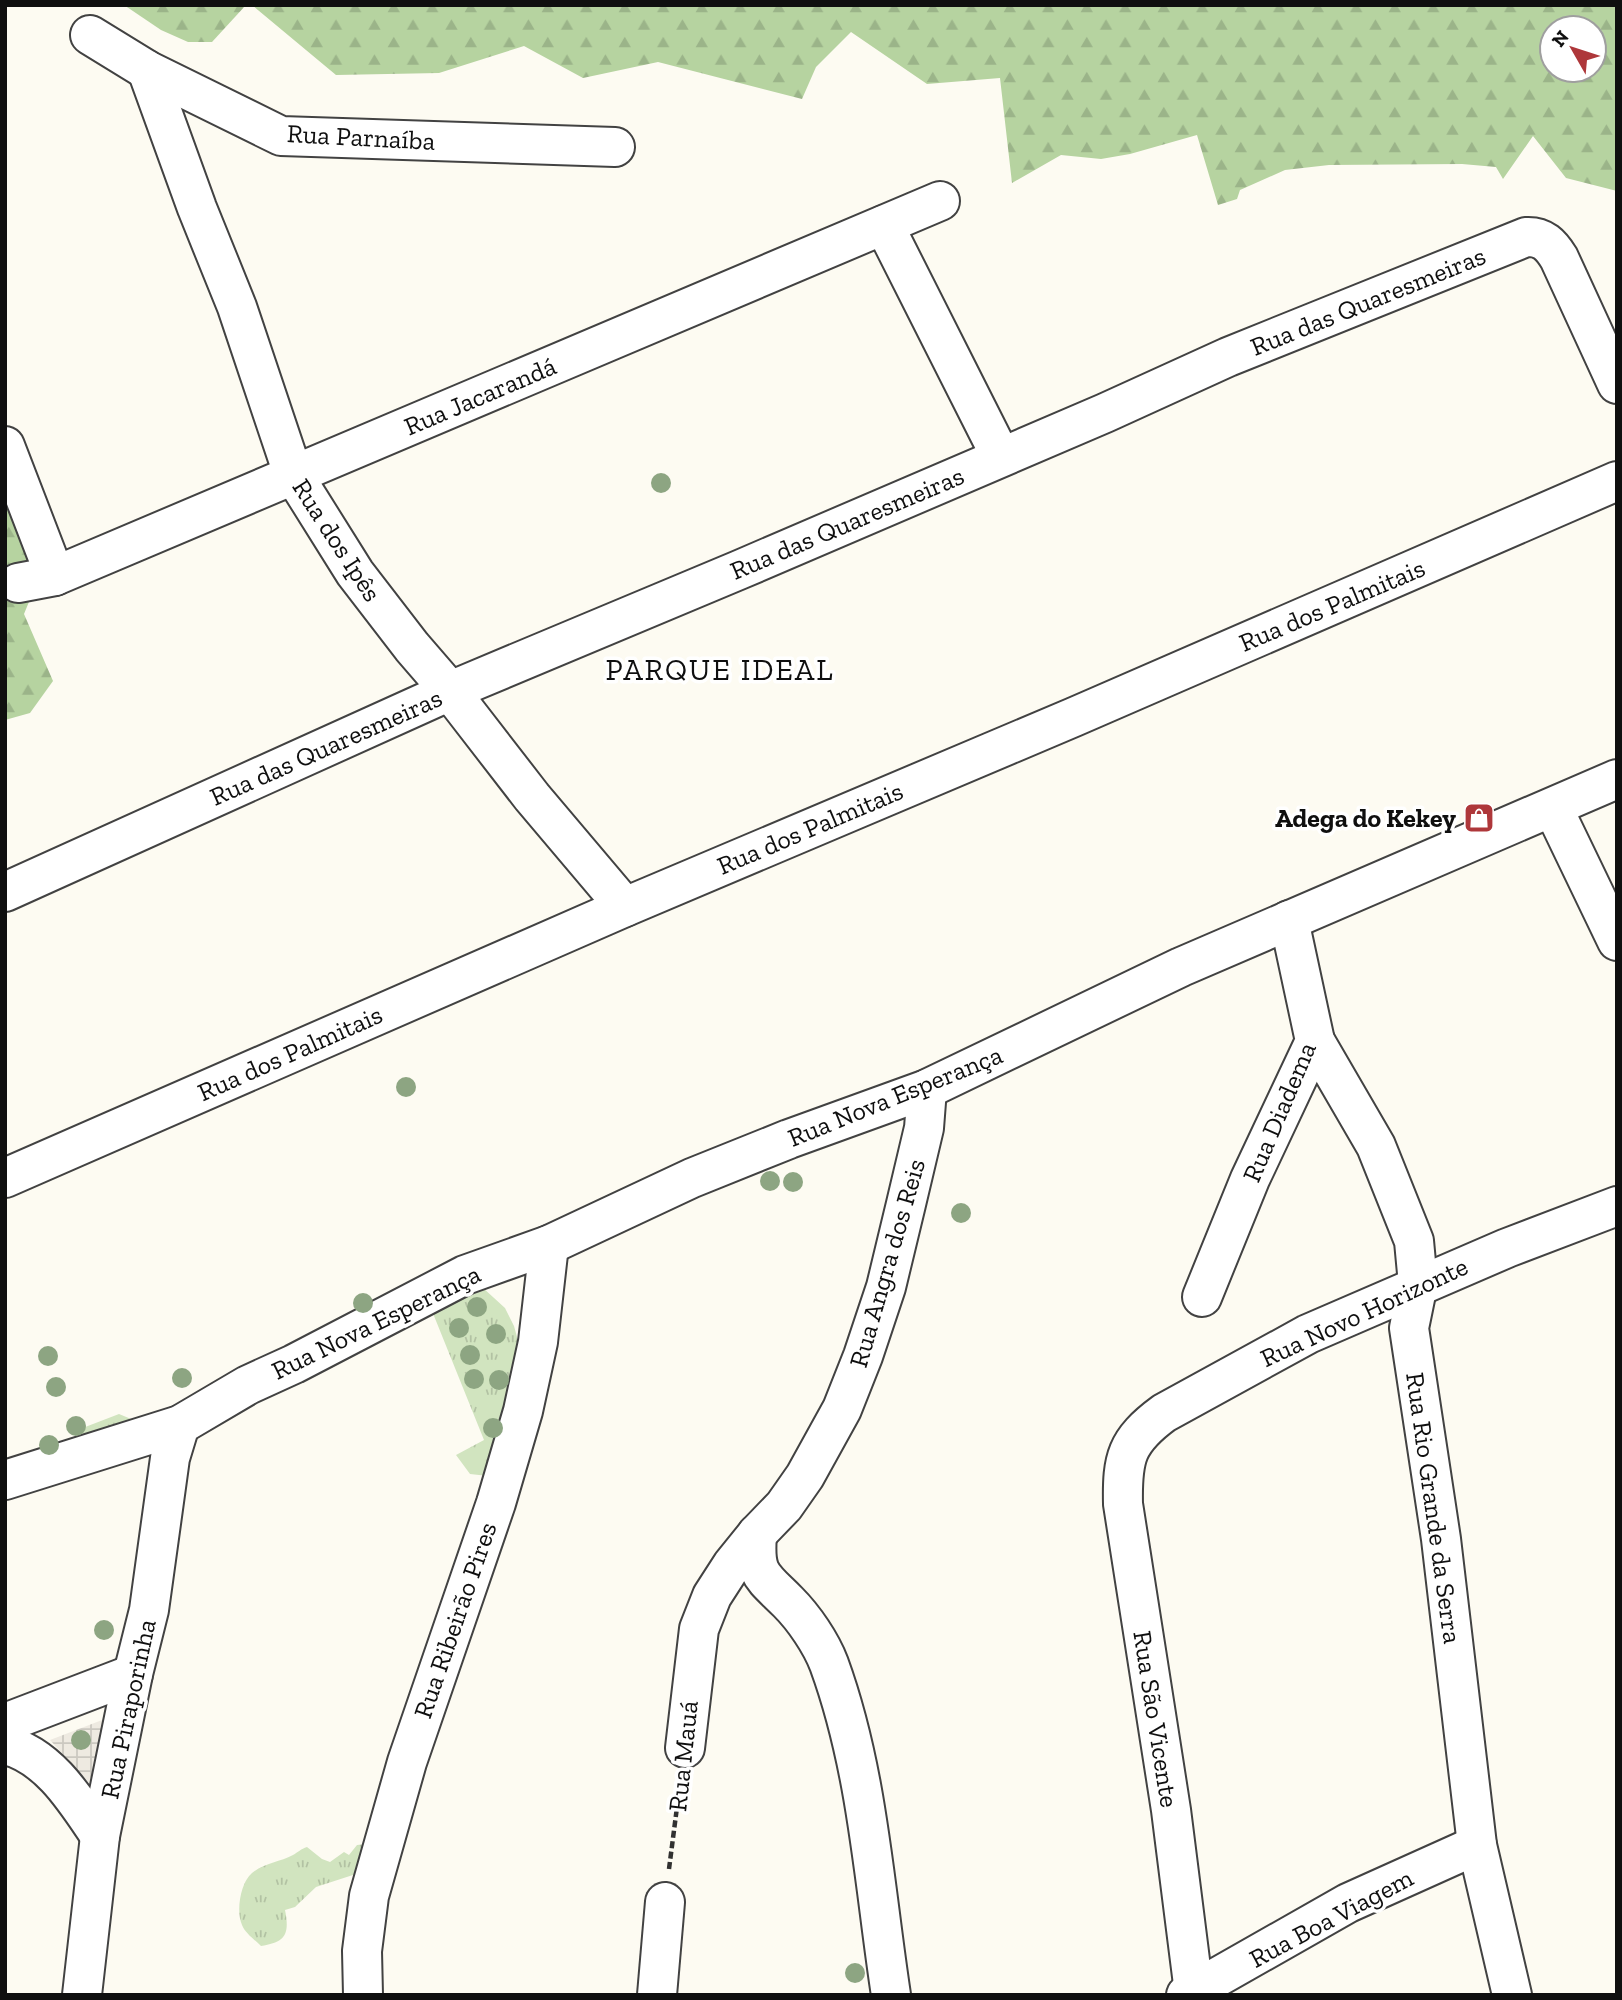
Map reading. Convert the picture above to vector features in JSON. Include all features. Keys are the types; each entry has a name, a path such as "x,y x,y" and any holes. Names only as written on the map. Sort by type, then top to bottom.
{"street":[{"name":"Rua Parnaíba","path":"90,35 147,70 281,136 615,147"},
{"name":"Rua dos Ipês","path":"147,70 197,208 237,307 293,474 355,573 532,797 625,906"},
{"name":"Rua Jacarandá","path":"18,583 55,576 940,201"},
{"path":"884,225 1001,457"},
{"name":"Rua das Quaresmeiras","path":"5,892 450,691 739,570 1228,357 1526,237 1536,237 1544,241 1559,258 1617,384"},
{"path":"5,446 55,576"},
{"name":"Rua dos Palmitais","path":"5,1178 625,906 1100,706 1617,481"},
{"name":"Rua Nova Esperança","path":"5,1479 180,1424 248,1385 465,1275 549,1245 692,1178 789,1139 927,1089 1181,967 1617,779"},
{"path":"1553,808 1617,941"},
{"name":"Rua Diadema","path":"1202,1297 1250,1179 1315,1041 1289,920"},
{"name":"Rua Rio Grande da Serra","path":"1315,1041 1376,1146 1414,1241 1418,1284 1409,1328 1441,1539 1477,1845 1511,1995"},
{"name":"Rua Angra dos Reis","path":"757,1534 784,1506 805,1476 842,1409 863,1356 886,1287 906,1204 923,1128 927,1089"},
{"name":"Rua Novo Horizonte","path":"1130,1448 1145,1427 1164,1413 1308,1334 1418,1284 1617,1206"},
{"name":"Rua Ribeirão Pires","path":"363,1995 362,1951 369,1896 407,1762 496,1503 523,1411 538,1342 549,1245"},
{"name":"Rua Piraporinha","path":"82,1995 100,1836 149,1610 170,1458 180,1424"},
{"name":"Rua São Vicente","path":"1130,1448 1122,1473 1123,1504 1171,1810 1190,1993"},
{"path":"757,1534 755,1558 761,1575 805,1623 827,1660 846,1713 858,1760 891,1995"},
{"name":"Rua Mauá","path":"685,1748 698,1629 712,1596 757,1534"},
{"path":"5,1723 133,1674"},
{"path":"5,1745 27,1753 61,1783 100,1836"},
{"name":"Rua Boa Viagem","path":"1190,1993 1348,1903 1477,1845"},
{"path":"657,1995 665,1902"}],"path":[{"name":"Rua Mauá","path":"665,1902 685,1748"}],"green space":[{"path":"124,5 246,5 212,42 188,42 161,30"},
{"path":"252,5 1617,5 1617,191 1566,178 1533,136 1503,179 1496,167 1462,164 1329,165 1285,170 1240,190 1237,199 1218,205 1197,135 1130,154 1101,159 1061,155 1012,183 1000,78 927,84 851,32 816,67 802,99 658,62 583,78 524,46 439,73 336,75"},
{"path":"5,474 42,570 24,614 53,681 30,713 5,720"},
{"path":"482,1287 505,1308 514,1326 526,1370 488,1476 470,1474 456,1455 484,1440 428,1301"},
{"path":"119,1414 136,1421 109,1430 98,1429 81,1439 78,1431 80,1429"},
{"path":"366,1844 356,1874 316,1887 295,1907 285,1910 286,1931 276,1942 261,1946 245,1931 240,1919 239,1905 242,1890 252,1873 307,1847 330,1862 344,1852 349,1855 357,1845"}],"shaded area":[{"path":"110,1717 89,1783 50,1740"}],"place":[{"name":"Adega do Kekey","path":"1479,818"}],"district":[{"name":"PARQUE IDEAL","path":"720,670"}]}
